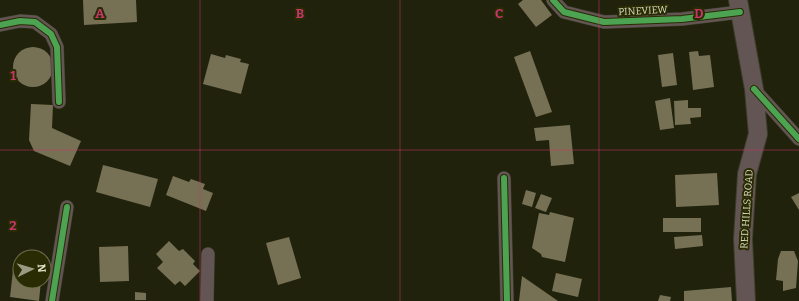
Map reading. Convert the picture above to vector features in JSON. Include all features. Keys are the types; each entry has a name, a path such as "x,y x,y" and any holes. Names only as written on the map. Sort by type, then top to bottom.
{"main road":[{"name":"RED HILLS ROAD","path":"739,6 754,89 758,134 747,174 743,239 746,301"}],"street":[{"name":"PINEVIEW","path":"553,0 564,12 604,22 682,19 739,6"},
{"path":"0,25 20,21 35,22 51,34 57,47 59,102"},
{"path":"754,89 799,139"},
{"path":"504,178 507,301"},
{"path":"52,301 67,207"},
{"path":"207,301 208,254"}],"building":[{"path":"83,0 136,0 137,22 84,25"},
{"path":"523,0 541,0 552,15 536,27 518,4"},
{"path":"37,47 44,50 50,56 53,67 52,75 44,84 37,87 29,87 22,84 14,75 13,63 16,56 25,48"},
{"path":"530,51 552,112 536,117 514,57"},
{"path":"698,51 699,56 710,55 714,87 693,90 689,52"},
{"path":"673,53 677,85 662,87 658,55"},
{"path":"211,54 225,58 226,55 241,59 240,62 249,64 241,94 203,84"},
{"path":"670,98 674,128 660,130 655,101"},
{"path":"688,100 688,108 701,108 701,117 690,118 691,124 675,125 674,101"},
{"path":"31,104 53,105 52,128 81,141 70,166 34,151 29,140"},
{"path":"570,125 574,164 551,166 549,140 536,141 534,128"},
{"path":"103,165 158,179 150,207 96,192"},
{"path":"717,173 719,205 676,207 675,175"},
{"path":"173,176 189,182 191,179 205,184 203,189 213,193 206,211 166,195"},
{"path":"526,190 536,193 532,207 522,204"},
{"path":"799,193 799,210 791,197"},
{"path":"541,194 552,198 546,212 535,208"},
{"path":"550,212 574,218 565,262 542,257 541,254 532,248 539,213 549,215"},
{"path":"663,218 701,218 701,232 663,232"},
{"path":"702,235 703,246 675,249 674,237"},
{"path":"289,237 301,278 278,285 266,243"},
{"path":"169,241 179,251 183,249 195,261 193,264 200,271 185,286 180,281 175,285 157,268 163,262 156,254"},
{"path":"128,246 129,281 100,282 99,247"},
{"path":"781,251 794,251 798,261 796,288 783,291 783,281 776,280 778,259"},
{"path":"556,273 582,279 578,297 552,291"},
{"path":"522,276 558,301 519,301"},
{"path":"12,279 12,289 40,289 39,301 10,297"},
{"path":"731,287 732,301 684,301 684,291"},
{"path":"135,292 146,293 146,300 135,300"},
{"path":"660,295 671,297 670,301 658,301"}],"cycle path":[{"path":"553,0 564,12 604,22 682,19 740,12"},
{"path":"0,25 20,21 35,22 51,34 57,47 59,102"},
{"path":"754,89 799,139"},
{"path":"504,178 507,301"},
{"path":"52,301 67,207"}]}
